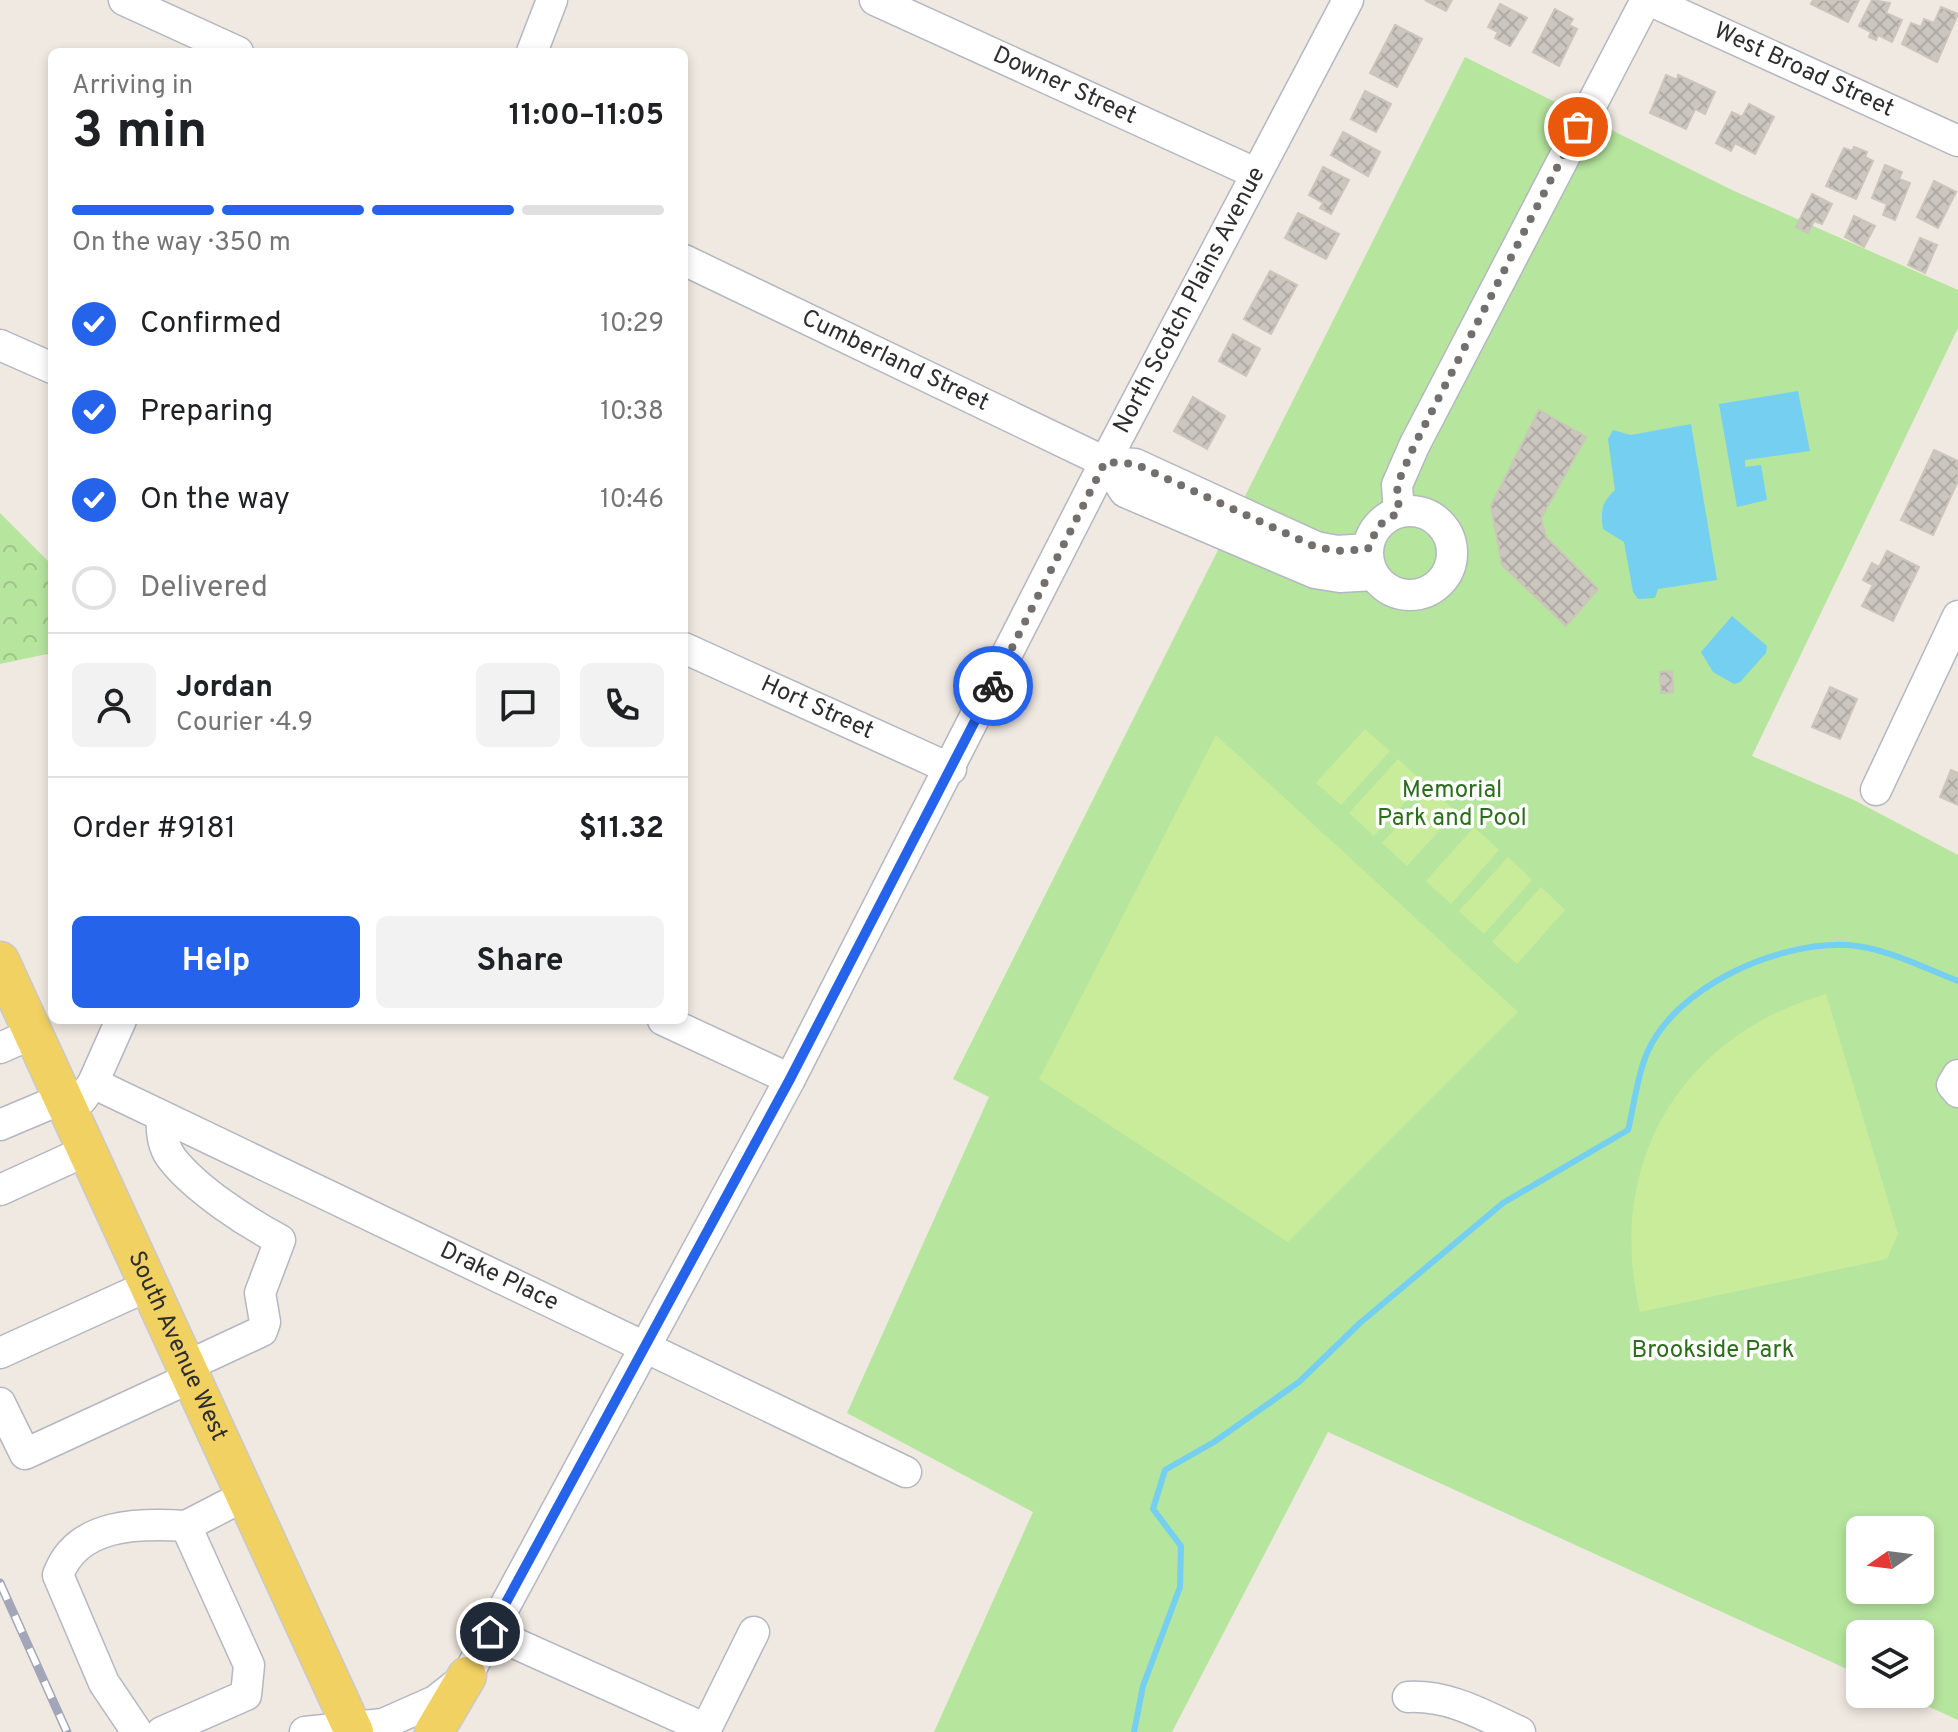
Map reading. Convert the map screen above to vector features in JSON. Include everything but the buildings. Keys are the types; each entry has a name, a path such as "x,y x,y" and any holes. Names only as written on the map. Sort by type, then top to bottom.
{"main road":[{"name":"South Avenue West","path":"0,961 17,1041 76,1098 88,1150 352,1729"},
{"path":"434,1732 467,1676"}],"street":[{"path":"124,0 229,48"},
{"path":"534,48 552,0"},
{"name":"Downer Street","path":"875,0 1255,173"},
{"name":"North Scotch Plains Avenue","path":"305,1732 383,1724 417,1710 467,1676 790,1079 951,769 1105,462 1348,0"},
{"path":"1399,512 1397,485 1414,446 1648,0"},
{"name":"West Broad Street","path":"1648,0 1958,141"},
{"name":"Cumberland Street","path":"688,262 1105,462 1135,464 1316,547 1371,562"},
{"path":"0,345 48,366"},
{"path":"1399,512 1425,514 1446,531 1451,543 1449,570 1441,581 1418,594 1393,592 1371,562 1378,526 1399,512"},
{"path":"1876,790 1958,616"},
{"name":"Hort Street","path":"688,650 951,769"},
{"path":"0,1125 76,1098 119,1024"},
{"path":"672,1024 790,1079"},
{"path":"1958,1075 1952,1085 1958,1092"},
{"name":"Drake Place","path":"76,1098 162,1118 906,1472"},
{"path":"0,1403 25,1454 262,1331 265,1322 260,1293 280,1240 250,1224 172,1159 161,1134 162,1118"},
{"path":"213,1195 221,1145"},
{"path":"0,1190 88,1150"},
{"path":"0,1353 150,1285"},
{"path":"137,1732 104,1683 58,1575 66,1554 88,1537 149,1524 186,1526 246,1495"},
{"path":"162,1732 246,1695 249,1665 186,1526"},
{"path":"490,1632 706,1729 754,1632"},
{"path":"1408,1697 1433,1696 1453,1701 1520,1732"}],"green space":[{"name":"Memorial Park and Pool","path":"1465,57 1734,191 1958,290 1958,328 1752,756 1854,800 1958,855 1958,1720 1932,1708 1934,1620 1846,1620 1846,1669 1328,1432 1172,1732 934,1732 1033,1512 847,1413 989,1097 953,1079"},
{"path":"0,513 48,561 48,654 0,664"},
{"path":"1365,729 1390,751 1341,805 1316,783"},
{"path":"1216,735 1518,1012 1288,1242 1039,1079"},
{"path":"1398,759 1423,782 1374,836 1349,813"},
{"path":"1431,789 1456,812 1407,866 1382,843"},
{"path":"1474,827 1499,850 1451,904 1426,881"},
{"path":"1508,857 1532,880 1484,934 1459,911"},
{"path":"1541,887 1565,910 1517,964 1492,942"},
{"path":"1826,994 1898,1234 1887,1259 1640,1312 1632,1258 1634,1206 1645,1157 1665,1113 1694,1074 1730,1041 1775,1014"}],"water":[{"path":"1798,391 1810,451 1745,460 1745,467 1761,465 1767,500 1737,507 1719,404"},
{"path":"1691,424 1717,580 1658,589 1655,598 1638,599 1633,592 1624,542 1603,529 1603,507 1615,490 1608,439 1613,430 1631,435"},
{"path":"1732,616 1767,646 1766,653 1740,682 1734,684 1713,672 1701,652"}],"waterway":[{"path":"1134,1732 1143,1686 1180,1587 1181,1546 1153,1509 1165,1470 1214,1442 1299,1382 1360,1323 1503,1203 1628,1130 1647,1053 1661,1029 1681,1007 1705,989 1761,960 1790,951 1847,945 1889,954 1958,981"}],"railway":[{"path":"0,1583 67,1732"}],"way so far":[{"path":"993,686 1105,462 1135,464 1316,547 1337,551 1368,549 1371,536 1378,526 1387,517 1399,512 1397,485 1414,446 1578,127"}],"route":[{"path":"490,1632 790,1079 993,686"}],"park label":[{"name":"Brookside Park","path":"1713,1351"}]}
